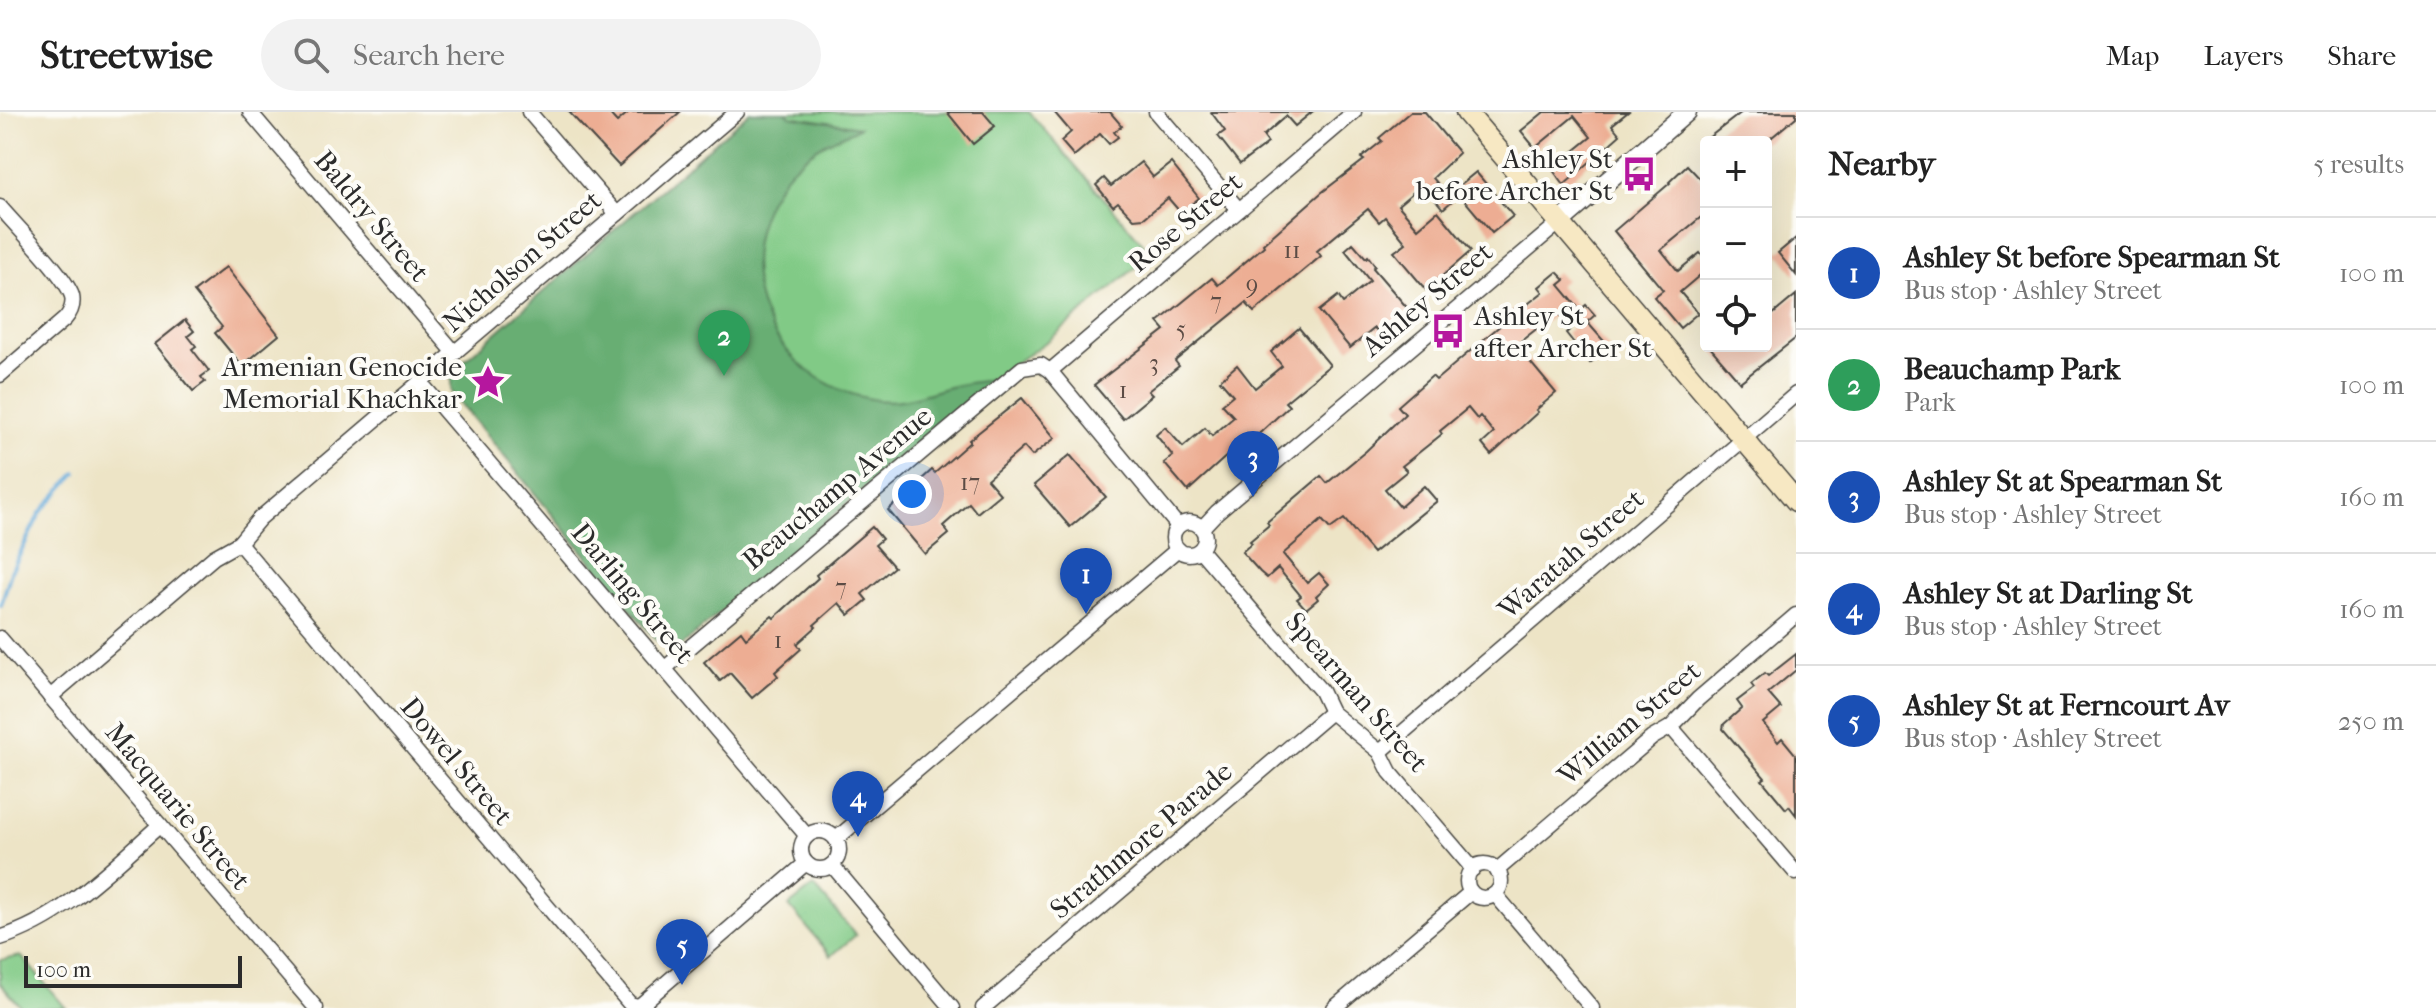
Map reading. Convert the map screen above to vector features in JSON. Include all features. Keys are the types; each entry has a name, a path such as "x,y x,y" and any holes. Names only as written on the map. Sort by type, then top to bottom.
{"main road":[{"path":"1466,112 1796,501"}],"street":[{"name":"Baldry Street","path":"250,112 455,353"},
{"path":"529,112 617,214"},
{"name":"Nicholson Street","path":"50,697 214,557 239,543 259,519 737,112"},
{"path":"1156,112 1239,210"},
{"name":"Rose Street","path":"1050,371 1354,112"},
{"name":"Ashley Street","path":"1202,528 1687,112"},
{"path":"0,207 62,280 73,300 65,319 0,375"},
{"name":"Beauchamp Avenue","path":"664,669 1013,373 1032,365 1041,365 1050,371"},
{"path":"1050,371 1178,526"},
{"name":"Darling Street","path":"420,382 807,836"},
{"name":"Waratah Street","path":"1380,752 1796,394"},
{"path":"1190,521 1202,528 1205,540 1200,550 1191,554 1178,549 1173,538 1178,526 1190,521"},
{"name":"Dowel Street","path":"239,543 630,1004 641,1007"},
{"path":"836,839 1178,549"},
{"name":"Spearman Street","path":"1200,550 1321,691 1331,712 1380,752 1390,772 1473,869"},
{"name":"William Street","path":"1496,871 1652,738 1671,727 1698,699 1796,615"},
{"name":"Macquarie Street","path":"0,638 316,1008"},
{"name":"Strathmore Parade","path":"983,1008 1331,712"},
{"path":"1671,727 1796,873"},
{"path":"0,938 31,927 75,900 160,825"},
{"path":"822,831 836,839 839,852 832,865 816,869 806,863 801,853 807,836 822,831"},
{"path":"641,1007 806,863"},
{"path":"832,865 952,1008"},
{"path":"1485,865 1496,871 1500,880 1495,894 1483,898 1471,892 1467,880 1473,869 1485,865"},
{"path":"1334,1008 1471,892"},
{"path":"1495,894 1592,1008"}],"green space":[{"path":"750,112 1029,112 1152,254 1049,340 991,380 656,640 451,392 451,372"},
{"path":"750,112 786,112 790,116 859,127 835,138 797,164 781,182 763,216 755,251 756,285 766,318 784,347 809,372 840,390 877,400 907,399 991,380 681,646 656,640 451,392 451,372"},
{"path":"814,886 856,935 831,956 789,906"},
{"path":"21,956 66,1008 22,1008 0,983 0,960"}],"building":[{"path":"569,112 608,112 617,122 629,112 680,112 619,166"},
{"path":"947,112 983,112 995,126 973,144"},
{"path":"1054,112 1110,112 1122,126 1114,132 1118,137 1109,144 1100,134 1074,156 1061,141 1071,132"},
{"path":"1211,112 1312,112 1295,126 1286,116 1263,136 1268,143 1240,164 1218,136 1225,131"},
{"path":"1410,112 1425,112 1459,153 1433,178 1452,201 1443,209 1423,184 1398,205 1418,228 1438,211 1471,251 1426,290 1394,252 1406,243 1385,217 1379,222 1368,209 1317,251 1321,256 1254,312 1246,303 1175,361 1179,366 1148,391 1152,395 1123,419 1094,385 1165,330 1158,322 1212,278 1218,285 1321,193 1364,160 1361,158 1382,141 1379,138"},
{"path":"1544,112 1628,112 1612,125 1620,135 1564,185 1552,169 1591,137 1574,116 1535,148 1521,131"},
{"path":"1742,112 1796,112 1796,117 1772,137 1711,136"},
{"path":"1141,162 1153,177 1171,163 1199,198 1181,213 1168,198 1144,218 1134,219 1118,202 1113,206 1096,185 1104,178 1111,186"},
{"path":"1687,165 1700,179 1700,218 1661,250 1678,271 1700,253 1700,275 1680,292 1698,313 1680,328 1654,297 1663,290 1614,231"},
{"path":"1476,172 1513,216 1492,233 1455,189"},
{"path":"1796,238 1796,275 1778,253"},
{"path":"1353,243 1366,258 1368,256 1375,266 1373,268 1409,310 1380,334 1375,328 1350,348 1319,311 1338,296 1343,303 1370,281 1345,250"},
{"path":"226,267 279,335 242,366 215,333 222,327 194,292"},
{"path":"1557,272 1565,280 1559,285 1580,310 1586,305 1595,315 1587,322 1609,347 1590,363 1566,333 1572,328 1558,312 1516,345 1556,393 1491,455 1482,444 1494,433 1480,416 1477,419 1468,408 1402,466 1407,471 1385,489 1400,507 1424,486 1437,501 1373,553 1344,519 1330,529 1322,520 1283,554 1307,583 1319,573 1329,584 1306,609 1297,599 1301,596 1278,568 1267,578 1260,572 1242,552 1269,525 1267,522 1321,476 1327,483 1366,451 1405,414 1398,406 1432,376 1436,380 1502,324 1500,321 1517,307 1520,310 1543,292 1539,287"},
{"path":"1796,295 1796,338 1740,382 1714,352 1772,352 1772,315"},
{"path":"185,320 194,331 188,336 196,346 192,349 209,371 201,377 205,382 193,391 155,344"},
{"path":"1299,328 1330,365 1285,402 1289,406 1250,442 1233,457 1230,453 1188,491 1164,463 1173,456 1156,435 1165,427 1183,447 1205,428 1212,436 1234,417 1222,404 1233,395 1220,380 1237,365 1255,388 1282,366 1271,352"},
{"path":"1022,398 1055,438 1032,456 1024,447 987,479 1000,494 977,513 969,503 943,526 949,534 925,554 888,510 932,470 935,473 969,440"},
{"path":"1070,455 1106,497 1070,527 1034,485"},
{"path":"872,527 882,539 875,545 894,567 862,594 867,600 849,615 839,603 797,644 801,649 775,672 778,676 752,698 730,673 720,681 704,662 741,631 746,638 772,616 774,618 818,578 816,575"},
{"path":"1796,654 1796,670 1768,693 1781,708 1763,723 1778,742 1782,738 1796,755 1796,815 1789,806 1786,809 1762,780 1765,778 1723,729 1724,724 1742,708 1737,701 1754,688 1751,684 1765,673 1768,676"}],"waterway":[{"path":"1,605 11,572 40,513 76,473"}],"place":[{"name":"Ashley St before Archer St","path":"1639,174"},
{"name":"Ashley St after Archer St","path":"1448,331"},
{"name":"Beauchamp Park","path":"724,376"},
{"name":"Armenian Genocide Memorial Khachkar","path":"488,382"},
{"name":"Ashley St at Spearman St","path":"1253,497"},
{"name":"Ashley St before Spearman St","path":"1086,614"},
{"name":"Ashley St at Darling St","path":"858,837"},
{"name":"Ashley St at Ferncourt Av","path":"682,985"}]}
